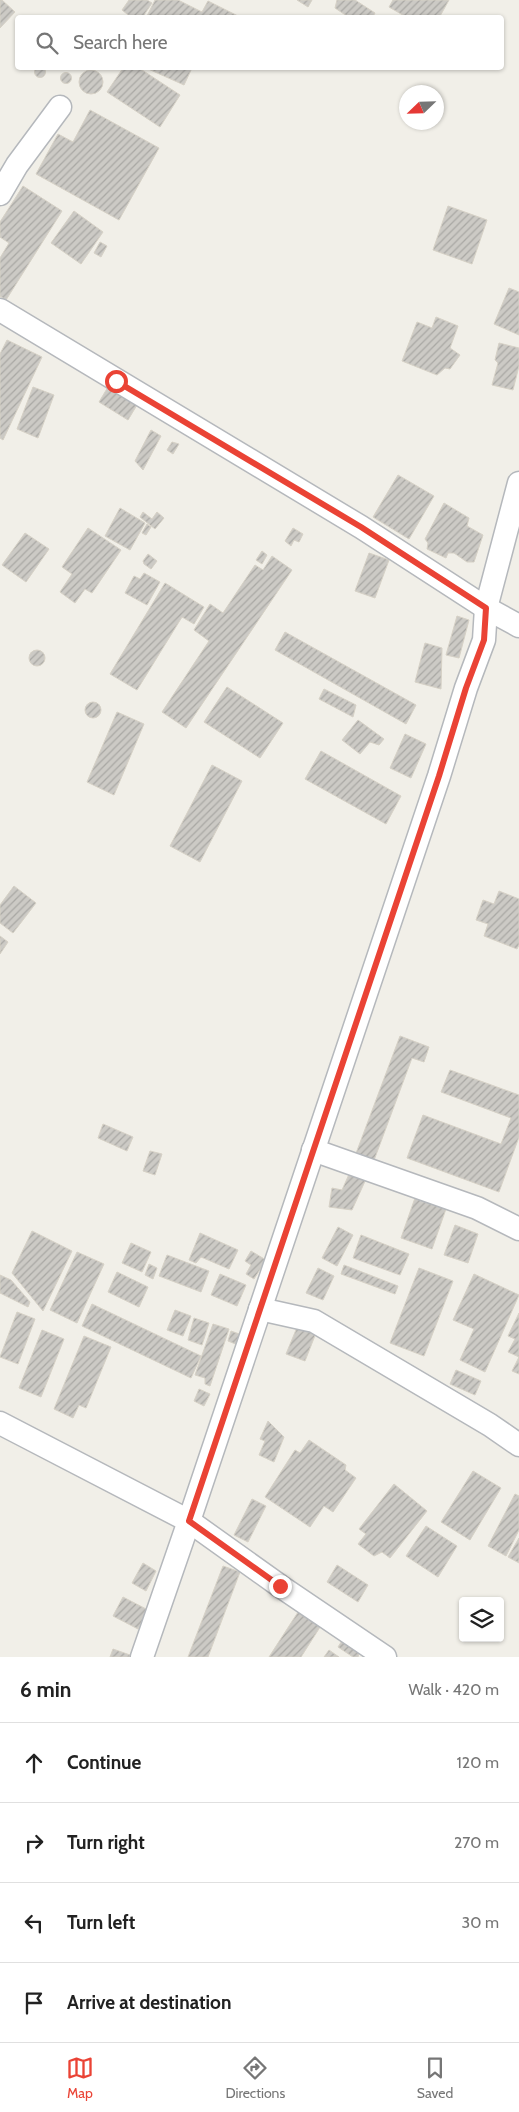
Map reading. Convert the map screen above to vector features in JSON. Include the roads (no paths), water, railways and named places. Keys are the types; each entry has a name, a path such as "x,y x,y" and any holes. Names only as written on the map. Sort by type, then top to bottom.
{"street":[{"path":"0,194 17,166 60,107"},
{"path":"0,310 361,527 486,608 519,626"},
{"path":"142,1657 314,1150 439,776 466,688 484,640 486,608 519,483"},
{"path":"314,1150 477,1208 519,1229"},
{"path":"260,1309 314,1321 466,1411 519,1445"},
{"path":"0,1422 189,1521 280,1586 385,1657"}]}
